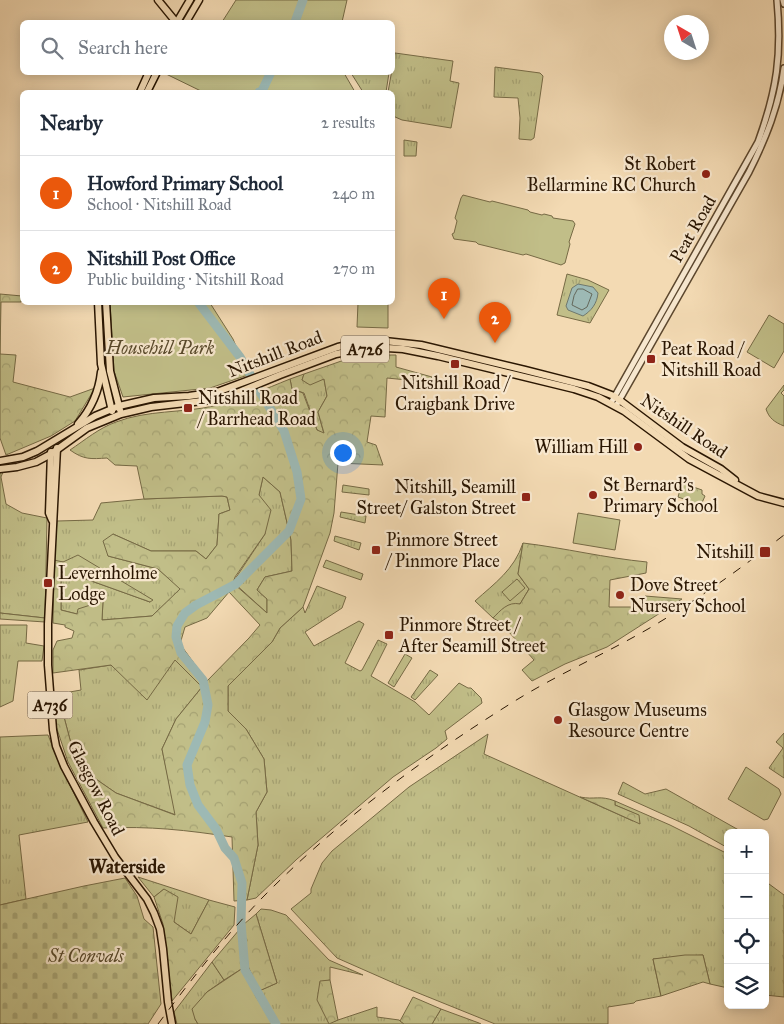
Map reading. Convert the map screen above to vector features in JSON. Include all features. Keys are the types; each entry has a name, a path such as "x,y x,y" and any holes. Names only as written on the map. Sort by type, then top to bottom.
{"main road":[{"path":"158,0 175,20"},
{"path":"178,20 190,0"},
{"path":"187,20 199,0"},
{"path":"147,88 149,75"},
{"path":"147,88 155,75"},
{"path":"76,426 88,411 100,378 98,305"},
{"path":"106,305 107,372 111,408 114,416"},
{"path":"99,323 107,323"},
{"name":"Nitshill Road","path":"121,414 142,408 211,400 338,347 361,342 385,341 421,345 582,384 615,401 682,446 721,469 744,488 765,498 784,503"},
{"path":"101,364 107,372 121,414"},
{"name":"Nitshill Road","path":"111,408 154,398 232,390"},
{"name":"A726","path":"0,461 23,457 52,443 76,426 111,408"},
{"name":"A726","path":"0,469 26,466 58,450 94,424 121,414"},
{"path":"52,443 58,450"},
{"name":"Glasgow Road","path":"52,443 49,513 52,520"},
{"name":"Glasgow Road","path":"58,450 55,513 52,520 48,665 50,704 56,746 64,766 94,822 115,857 147,899 154,913 160,929 172,1024"}],"street":[{"name":"Peat Road","path":"615,401 758,142 772,100 777,72 780,49 777,0"},
{"name":"Peat Road","path":"615,401 749,172 764,141 776,109 784,68"}],"green space":[{"path":"236,0 347,0 342,20 223,20"},
{"path":"395,53 453,61 450,81 459,83 451,128 402,120 395,117 395,90 388,90 391,75 395,75"},
{"path":"495,67 540,73 543,76 534,138 531,140 519,139 520,118 518,98 494,97"},
{"path":"168,75 345,75 354,90 199,90"},
{"path":"352,75 389,75 386,90 362,90"},
{"path":"404,140 417,142 416,156 404,156"},
{"path":"463,195 552,216 553,218 573,221 575,224 565,263 561,265 526,254 523,255 476,242 454,239 452,234 454,233 457,221 455,218"},
{"path":"567,274 588,280 609,290 590,323 557,315"},
{"path":"0,294 20,296 20,302 1,302 0,354"},
{"name":"Househill Park","path":"110,305 211,305 233,339 248,375 210,388 123,397 114,371"},
{"path":"358,305 388,305 388,328 357,327"},
{"path":"769,315 784,324 784,351 774,368 747,352"},
{"path":"0,354 16,355 13,382 70,397 95,388 75,421 51,436 6,455 0,438"},
{"path":"396,355 396,367 432,377 427,382 387,378 385,417 371,416 367,442 376,445 383,465 338,463 334,513 330,533 303,607 280,628 272,642 228,686 228,711 246,729 264,759 267,792 256,812 258,845 247,900 234,901 232,837 168,829 103,828 68,762 56,726 54,693 64,693 64,717 73,751 90,775 116,793 175,815 162,749 176,719 202,687 175,660 147,700 111,665 53,673 53,650 57,641 72,638 74,631 65,627 65,625 53,623 54,560 63,562 78,555 153,600 150,602 72,574 61,581 61,610 77,614 78,609 103,601 102,620 152,616 180,589 158,569 108,556 103,541 113,534 151,551 196,551 206,559 217,545 219,514 230,510 227,497 144,499 137,466 115,465 107,458 88,458 79,456 70,450 92,434 128,418 224,404 290,379 292,389 303,393 317,430 324,433 318,412 327,396 324,379 310,385 302,380 304,374 350,358","holes":["263,477 280,492 291,540 292,571 265,577 257,590 267,599 267,613 233,583 235,577 265,534 271,510 259,495","229,592 260,625 207,681 180,644 185,627 207,618"]},
{"path":"304,374 302,380 324,379 327,396 318,412 324,434 317,430 304,393 292,389 290,379"},
{"path":"784,385 784,390 781,393 784,396 784,426 772,419 766,409"},
{"path":"0,472 3,472 1,477 6,504 22,513 47,518 45,618 0,613"},
{"path":"263,477 280,492 291,540 292,571 265,577 257,590 267,599 267,613 233,582 265,534 259,495"},
{"path":"682,483 702,490 702,494 705,496 701,505 678,497"},
{"path":"343,485 369,489 369,495 342,492"},
{"path":"227,497 230,510 219,514 217,545 206,559 196,551 151,551 113,534 108,556 158,569 181,589 152,616 102,620 103,601 77,614 61,610 61,580 72,574 150,602 63,562 54,561 57,521 93,520 101,503 144,499"},
{"path":"341,512 366,516 365,523 340,517"},
{"path":"578,513 620,520 615,550 573,543"},
{"path":"335,536 361,543 359,550 334,541"},
{"path":"523,543 518,574 529,589 520,604 504,608 493,618 475,601 497,582 515,561"},
{"path":"523,543 647,562 646,573 610,580 609,607 644,607 645,596 682,599 607,647 565,664 532,681 522,670 534,660 500,622 493,618 508,605 520,604 529,589 518,574"},
{"path":"326,560 363,574 361,580 323,567"},
{"path":"517,579 525,588 510,601 502,592"},
{"path":"317,586 346,597 342,608 305,632 314,646 359,621 364,624 345,663 360,671 362,670 378,640 387,644 371,676 415,702 429,715 459,683 471,688 481,698 482,703 445,731 447,739 393,777 297,859 256,898 247,900 258,845 256,812 267,792 264,759 246,729 228,711 228,686 272,642 280,628 303,607 305,613"},
{"path":"0,613 45,618 45,622 0,619"},
{"path":"0,625 27,625 26,643 44,646 42,661 18,661 13,701 0,707"},
{"path":"405,654 412,658 394,687 388,683"},
{"path":"175,660 202,687 176,719 162,749 176,815 116,793 90,775 73,751 64,717 64,693 81,690 79,670 111,665"},
{"path":"430,670 438,675 415,700 411,697"},
{"path":"784,733 784,778 769,768 783,748 776,742"},
{"path":"488,734 484,754 633,821 638,815 615,805 615,801 670,825 724,852 724,987 710,984 703,955 653,959 661,996 608,1007 608,1024 495,1024 337,958 291,909 311,893 322,863 332,851 409,787"},
{"path":"48,735 61,767 88,822 19,835 26,899 0,905 0,737"},
{"path":"746,767 779,789 781,794 768,819 764,820 728,799"},
{"path":"623,782 645,794 666,789 737,829 724,829 724,846 689,826 618,794"},
{"path":"580,797 605,798 615,801 615,805 639,815 640,824"},
{"path":"138,877 209,900 191,934 174,922 164,889 154,897"},
{"name":"St Convals","path":"125,878 137,896 144,919 153,927 161,1004 148,1024 0,1024 0,905"},
{"path":"769,884 784,895 784,997 769,995"},
{"path":"164,889 178,897 174,922 191,934 209,900 235,907 234,925 172,1001 163,924 154,897"},
{"path":"261,909 286,915 329,960 363,975 330,967 330,980 320,982 329,1023 377,1007 377,1017 399,1020 404,1024 280,1024 259,991 277,983 256,914"},
{"path":"256,914 277,983 259,991 248,966 244,924"},
{"path":"239,930 243,968 224,980 212,962"},
{"path":"703,955 710,984 703,982 661,996 653,959"},
{"path":"212,962 224,980 207,992 195,1019 198,1024 177,1024 174,1012"},
{"path":"243,968 256,997 274,1024 198,1024 192,1009 207,992"},
{"path":"330,980 338,1020 329,1024 317,1000 320,981"},
{"path":"413,997 441,1009 432,1024 404,1024 400,1021"},
{"path":"441,1009 479,1023 481,1024 432,1024"}],"water":[{"path":"578,284 593,287 598,293 593,307 583,316 568,310 566,306 572,288"}],"waterway":[{"path":"296,20 303,0"},
{"path":"262,90 270,75"},
{"path":"200,305 240,357 251,376"},
{"path":"257,387 284,431 297,472 301,499 289,531 236,584 196,605 185,613 177,626 176,637 181,653 203,680 208,705 205,722 187,765 190,785 198,805 216,829 225,848 234,858 242,883 241,923 245,970 276,1024"}],"railway":[{"path":"158,1024 235,927 291,869 350,817 413,769 477,725 544,684 648,629 734,572 784,535"}],"place":[{"name":"St Robert Bellarmine RC Church","path":"706,174"},
{"name":"Howford Primary School","path":"444,319"},
{"name":"Nitshill Post Office","path":"495,343"},
{"name":"Peat Road / Nitshill Road","path":"651,359"},
{"name":"Nitshill Road / Craigbank Drive","path":"455,364"},
{"name":"Nitshill Road / Barrhead Road","path":"188,408"},
{"name":"William Hill","path":"638,447"},
{"name":"St Bernard's Primary School","path":"593,495"},
{"name":"Nitshill, Seamill Street/ Galston Street","path":"526,497"},
{"name":"Pinmore Street / Pinmore Place","path":"376,550"},
{"name":"Nitshill","path":"765,552"},
{"name":"Levernholme Lodge","path":"48,583"},
{"name":"Dove Street Nursery School","path":"620,595"},
{"name":"Pinmore Street / After Seamill Street","path":"389,635"},
{"name":"Glasgow Museums Resource Centre","path":"558,720"}],"district":[{"name":"Waterside","path":"127,866"}]}
